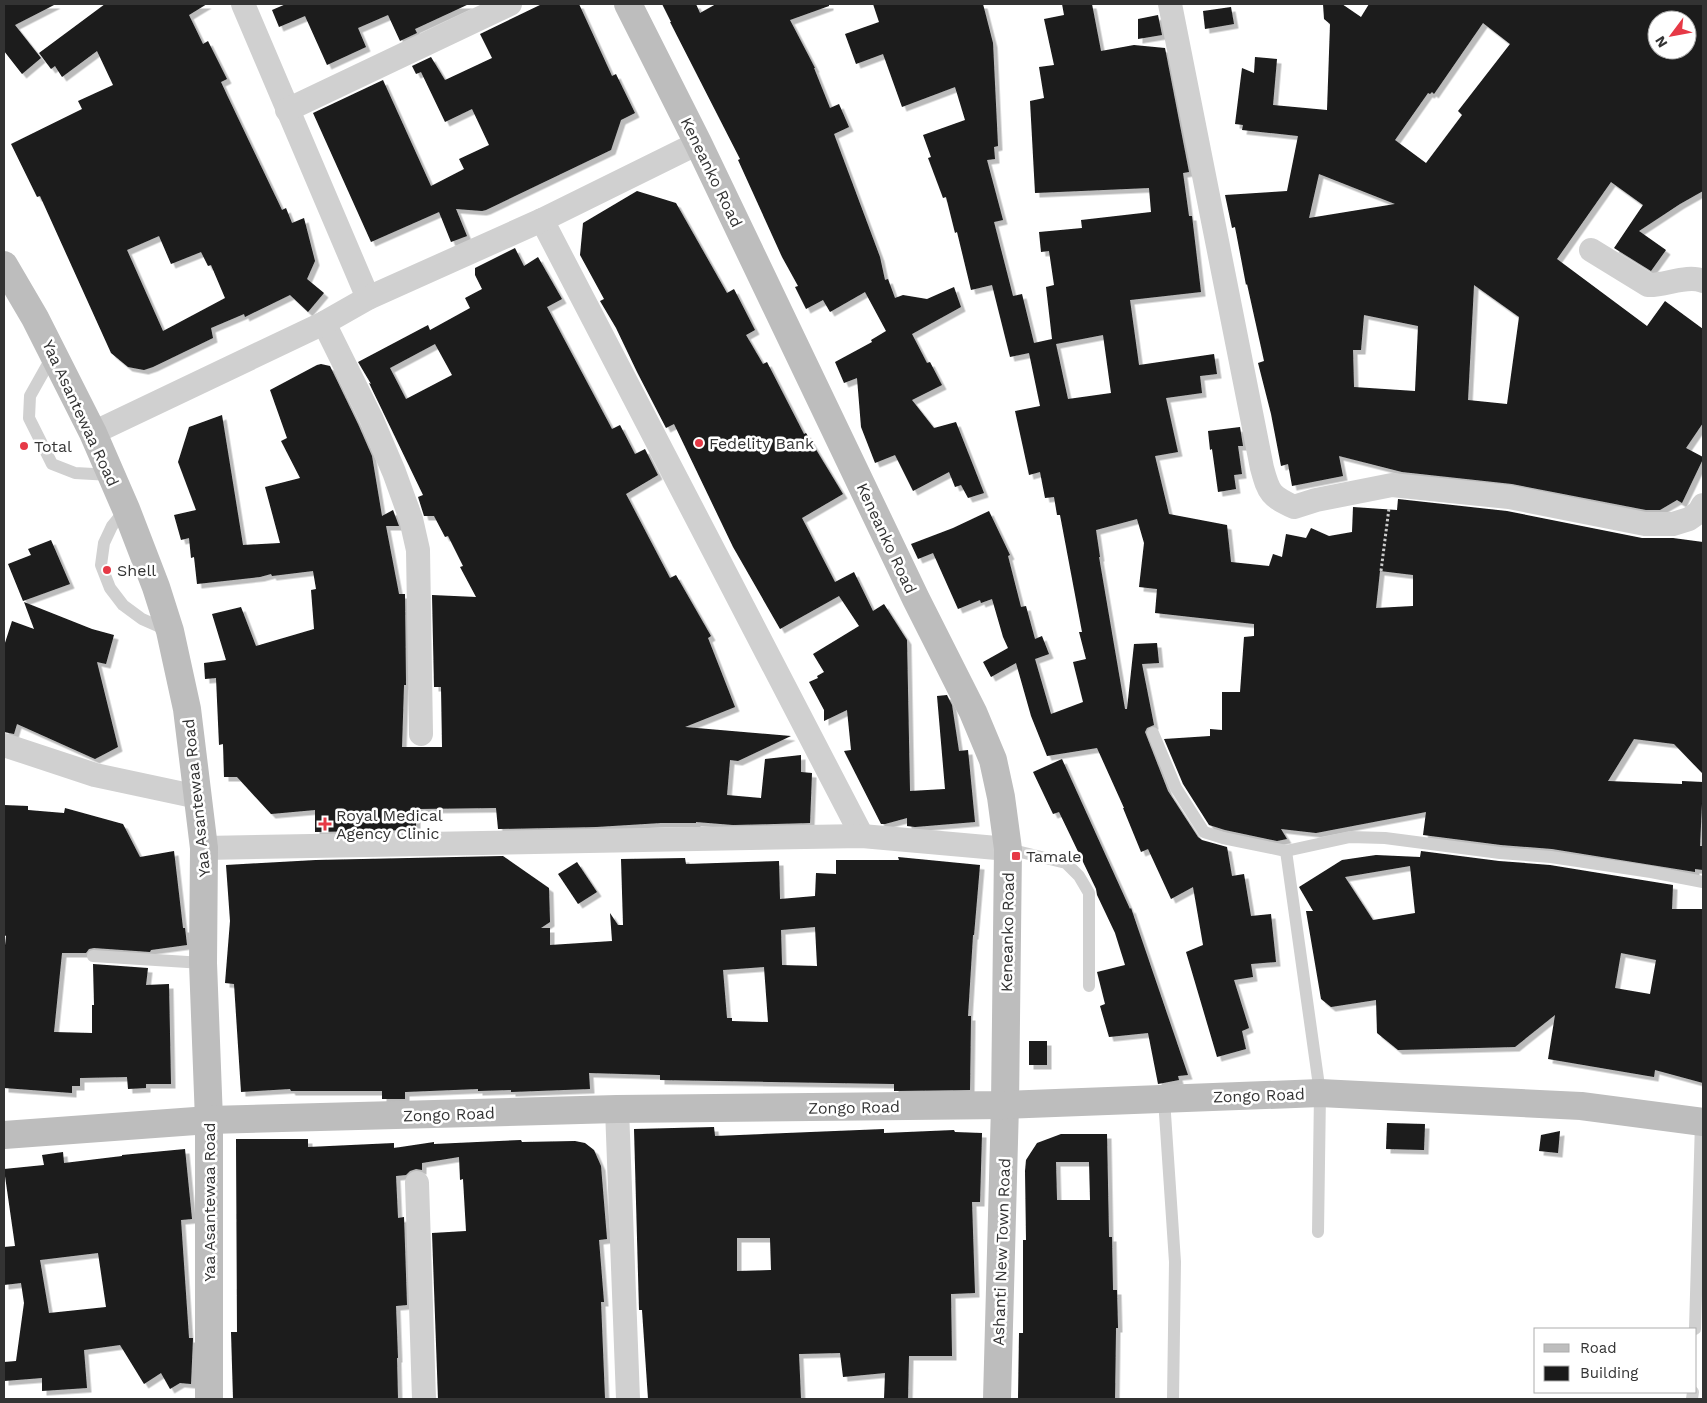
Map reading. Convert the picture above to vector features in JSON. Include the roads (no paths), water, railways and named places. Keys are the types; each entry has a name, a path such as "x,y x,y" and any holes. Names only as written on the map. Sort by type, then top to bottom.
{"street":[{"path":"243,4 368,298"},
{"path":"287,110 510,4"},
{"name":"Keneanko Road","path":"628,4 698,143 916,599 973,712 993,760 1001,798 1008,849 1005,1105"},
{"path":"1170,4 1267,486 1275,498 1294,508 1316,500 1392,485 1509,497 1645,524 1673,524 1689,519 1699,512 1703,505"},
{"path":"93,433 324,323 368,298 542,220 698,143"},
{"path":"542,220 862,836"},
{"path":"1591,250 1648,285 1692,279 1703,281"},
{"name":"Yaa Asantewaa Road","path":"4,265 35,318 93,433 126,509 170,631 187,709 204,848 203,963 209,1120 209,1399"},
{"path":"324,323 379,436 401,491 415,534 418,550 420,734"},
{"path":"4,745 95,775 198,797"},
{"path":"204,848 862,836 1008,849"},
{"name":"Zongo Road","path":"4,1135 209,1120 617,1109 1005,1105 1320,1093 1581,1106 1702,1122"},
{"name":"Ashanti New Town Road","path":"997,1399 1005,1105"},
{"path":"617,1109 628,1399"},
{"path":"417,1183 424,1399"}],"lane":[{"path":"53,354 30,396 29,418 52,464 75,473 110,475"},
{"path":"126,509 112,526 104,544 101,565 110,588 123,605 142,619 170,631"},
{"path":"1153,734 1176,788 1204,832 1223,838 1286,851 1350,837 1385,838 1551,857 1703,882"},
{"path":"1008,849 1066,862 1079,876 1089,893 1089,986"},
{"path":"1286,851 1320,1093 1318,1232"},
{"path":"93,956 203,963"},
{"path":"1164,1099 1175,1262 1173,1399"},
{"path":"1695,1328 1702,1122"}],"place":[{"name":"Fedelity Bank","path":"699,443"},
{"name":"Total","path":"24,446"},
{"name":"Shell","path":"107,570"},
{"name":"Royal Medical Agency Clinic","path":"325,824"},
{"name":"Tamale","path":"1016,856"}]}
